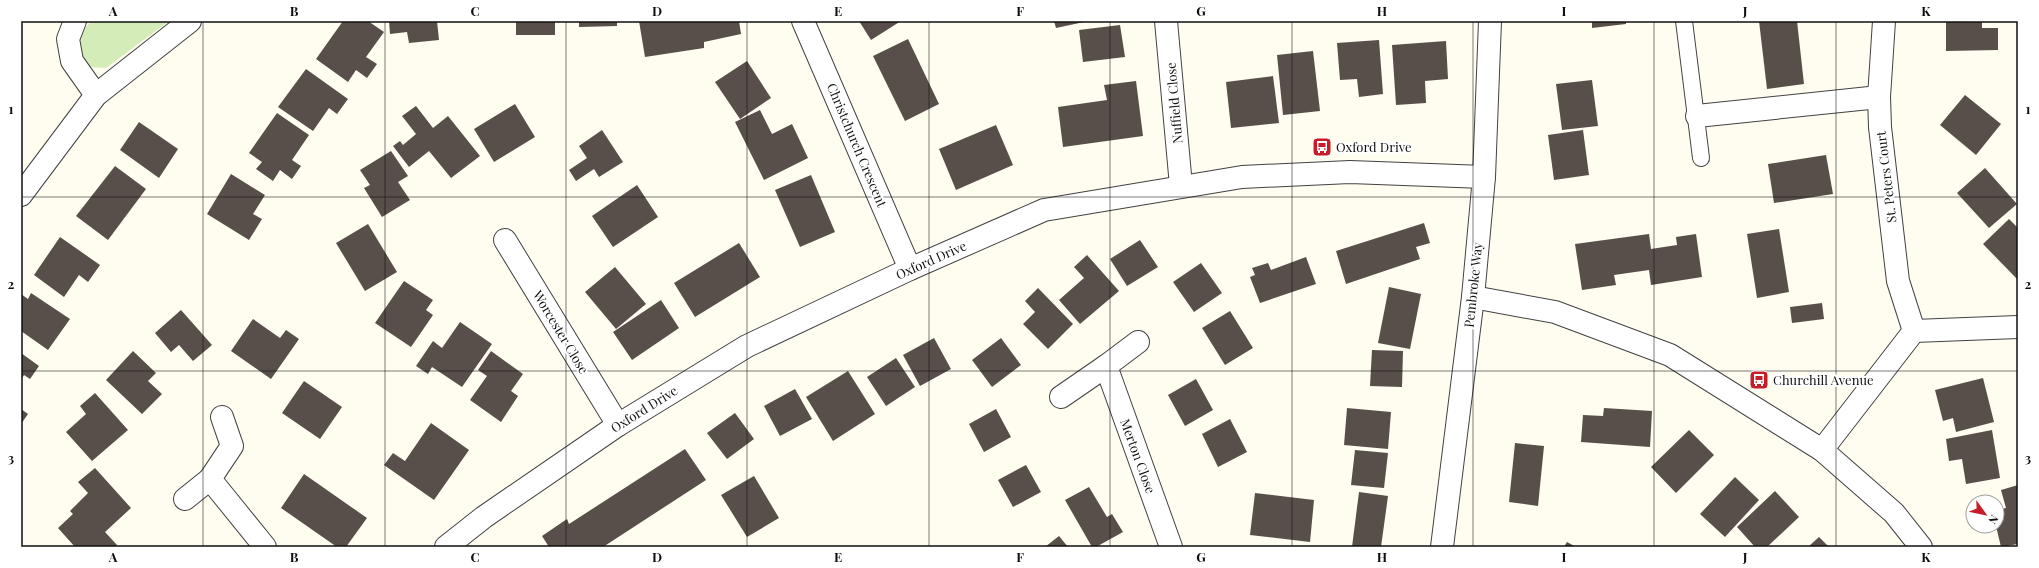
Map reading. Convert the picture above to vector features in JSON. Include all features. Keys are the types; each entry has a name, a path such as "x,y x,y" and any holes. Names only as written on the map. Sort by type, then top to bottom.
{"street":[{"path":"75,21 68,40 72,61 96,95"},
{"path":"21,195 96,95 190,21"},
{"name":"Christchurch Crescent","path":"803,21 910,269"},
{"name":"Nuffield Close","path":"1166,21 1181,186"},
{"name":"Pembroke Way","path":"1442,547 1473,298 1484,177 1490,21"},
{"name":"St. Peters Court","path":"1884,21 1878,96 1898,281 1914,331"},
{"path":"1697,116 1878,96"},
{"name":"Oxford Drive","path":"446,547 484,517 618,425 747,346 910,269 1044,210 1242,177 1350,172 1484,177"},
{"name":"Worcester Close","path":"505,240 618,425"},
{"path":"1473,298 1555,312 1670,355 1822,450 1894,513 1921,547"},
{"path":"1822,450 1914,331 2018,327"},
{"path":"1061,397 1138,342"},
{"name":"Merton Close","path":"1106,366 1171,547"},
{"path":"185,499 210,479 232,446 222,417"},
{"path":"210,479 265,547"}],"lane":[{"path":"1684,21 1697,116 1701,158"}],"green space":[{"path":"92,21 169,21 106,68 90,67 80,55 78,46 79,41 83,32"}],"building":[{"path":"343,21 368,21 384,32 366,57 377,64 367,78 356,70 348,82 316,59"},
{"path":"389,21 437,21 439,40 409,43 407,32 390,34"},
{"path":"516,21 555,21 555,35 516,35"},
{"path":"579,21 617,21 617,26 579,27"},
{"path":"639,21 739,21 741,34 704,42 704,48 645,57"},
{"path":"859,21 901,21 871,40"},
{"path":"1054,21 1084,21 1084,22 1056,28"},
{"path":"1592,21 1626,21 1626,24 1592,28"},
{"path":"1759,21 1797,21 1804,84 1767,89"},
{"path":"1946,21 1982,21 1982,28 1998,28 1998,50 1946,51"},
{"path":"1120,25 1125,57 1083,62 1079,30"},
{"path":"908,39 939,104 905,121 873,56"},
{"path":"1379,40 1383,94 1359,97 1357,79 1340,80 1337,43"},
{"path":"1446,41 1448,79 1425,81 1426,103 1396,105 1392,45"},
{"path":"1313,51 1320,111 1283,115 1277,55"},
{"path":"747,61 771,98 740,119 715,82"},
{"path":"306,69 348,99 337,114 329,108 313,131 278,107"},
{"path":"1273,76 1279,123 1231,128 1226,82"},
{"path":"1592,80 1598,126 1562,130 1556,84"},
{"path":"1136,81 1143,136 1063,147 1058,107 1107,100 1104,85"},
{"path":"1965,95 2001,124 1976,155 1940,125"},
{"path":"515,104 535,137 494,162 474,129"},
{"path":"416,106 433,128 448,116 480,156 451,178 429,151 409,167 393,146 400,141 403,145 416,134 402,116"},
{"path":"760,110 772,134 792,124 808,158 764,180 735,122"},
{"path":"277,113 309,135 292,160 301,166 292,179 280,170 273,181 256,169 262,162 249,153"},
{"path":"139,122 178,149 159,178 120,150"},
{"path":"996,125 1013,165 956,190 939,149"},
{"path":"602,130 623,162 599,177 594,169 576,181 569,170 587,158 579,146"},
{"path":"1583,130 1589,175 1554,180 1548,135"},
{"path":"391,151 408,176 398,182 410,200 382,217 364,188 370,185 360,170"},
{"path":"1826,155 1833,194 1774,203 1768,164"},
{"path":"115,166 146,189 108,240 76,216"},
{"path":"1985,168 2017,204 1989,228 1957,193"},
{"path":"231,174 265,195 253,214 262,219 249,240 207,214"},
{"path":"811,175 835,232 800,247 775,190"},
{"path":"637,185 658,217 613,247 592,216"},
{"path":"2009,219 2018,228 2018,280 1983,244"},
{"path":"1424,223 1430,243 1416,247 1420,259 1346,284 1336,251"},
{"path":"368,224 397,272 365,291 336,243"},
{"path":"1779,229 1789,292 1757,298 1747,234"},
{"path":"1649,234 1651,249 1677,245 1676,237 1696,234 1702,277 1651,285 1649,270 1614,275 1616,285 1582,290 1575,244"},
{"path":"60,237 100,265 88,282 79,275 64,297 34,275"},
{"path":"1140,240 1158,267 1127,286 1110,259"},
{"path":"739,243 760,277 695,317 674,283"},
{"path":"1087,255 1119,291 1080,324 1059,300 1084,278 1074,267"},
{"path":"1306,257 1316,284 1260,303 1250,277 1255,275 1252,268 1268,263 1271,270"},
{"path":"1201,263 1222,293 1194,312 1173,282"},
{"path":"615,267 646,304 616,329 585,292"},
{"path":"404,281 433,300 426,310 433,315 411,347 375,323"},
{"path":"1389,287 1421,294 1410,349 1378,343"},
{"path":"1038,288 1073,324 1048,349 1023,324 1035,312 1025,301"},
{"path":"31,293 70,319 48,350 21,331 21,294 28,299"},
{"path":"661,300 679,328 632,360 613,332"},
{"path":"1822,303 1824,319 1792,323 1790,307"},
{"path":"181,310 212,345 193,361 179,345 171,352 155,333"},
{"path":"1230,311 1253,348 1225,365 1202,328"},
{"path":"253,319 280,338 286,330 299,339 271,379 231,351"},
{"path":"460,322 492,344 462,387 432,367 428,374 416,366 433,341 442,348"},
{"path":"934,338 951,369 920,386 903,355"},
{"path":"1001,338 1021,365 992,387 972,360"},
{"path":"1372,350 1403,351 1402,387 1370,386"},
{"path":"133,351 156,373 148,381 162,394 142,414 106,380"},
{"path":"491,351 523,374 511,391 518,396 501,422 470,400 487,376 478,370"},
{"path":"21,353 39,366 30,379 24,375 21,380"},
{"path":"896,358 915,387 886,406 867,377"},
{"path":"848,371 875,414 833,441 806,397"},
{"path":"1983,378 1994,422 1956,432 1953,418 1943,421 1935,390"},
{"path":"1196,379 1213,410 1185,426 1168,395"},
{"path":"304,381 342,407 320,439 282,413"},
{"path":"795,389 812,419 780,436 764,406"},
{"path":"95,393 128,430 92,461 66,432 86,414 80,406"},
{"path":"1347,408 1391,412 1388,449 1344,445"},
{"path":"1604,408 1652,411 1650,447 1581,442 1583,415 1603,416"},
{"path":"21,409 28,414 21,424"},
{"path":"996,409 1011,437 984,452 969,424"},
{"path":"735,413 754,439 727,459 707,433"},
{"path":"1230,419 1247,452 1218,467 1202,434"},
{"path":"431,423 469,450 434,500 384,465 393,453 405,461"},
{"path":"1689,430 1714,455 1676,493 1651,467"},
{"path":"1992,430 2000,478 1966,484 1962,459 1949,461 1946,439"},
{"path":"1515,443 1544,446 1538,506 1509,502"},
{"path":"685,449 706,480 603,547 549,547 542,536 567,519 569,524"},
{"path":"1355,450 1388,453 1384,488 1351,485"},
{"path":"1026,465 1041,492 1013,507 998,480"},
{"path":"95,468 131,508 105,532 117,545 115,547 75,547 58,528 73,514 70,511 88,493 78,482"},
{"path":"304,474 367,518 346,547 337,547 281,508"},
{"path":"754,476 779,518 747,537 721,495"},
{"path":"1735,477 1759,500 1725,537 1700,514"},
{"path":"2018,485 2018,544 2001,547 1998,534 2005,534 2006,508 2005,494 2002,494 2001,490"},
{"path":"1089,487 1107,517 1112,514 1123,532 1096,547 1092,547 1065,500"},
{"path":"1775,491 1799,517 1767,547 1755,547 1737,527"},
{"path":"1359,492 1388,496 1381,547 1352,547"},
{"path":"1255,493 1314,500 1310,542 1250,535"},
{"path":"1059,536 1068,547 1045,547"},
{"path":"1819,537 1829,547 1808,547"},
{"path":"1567,542 1576,547 1564,547"}],"place":[{"name":"Oxford Drive","path":"1322,147"},
{"name":"Churchill Avenue","path":"1759,380"}]}
